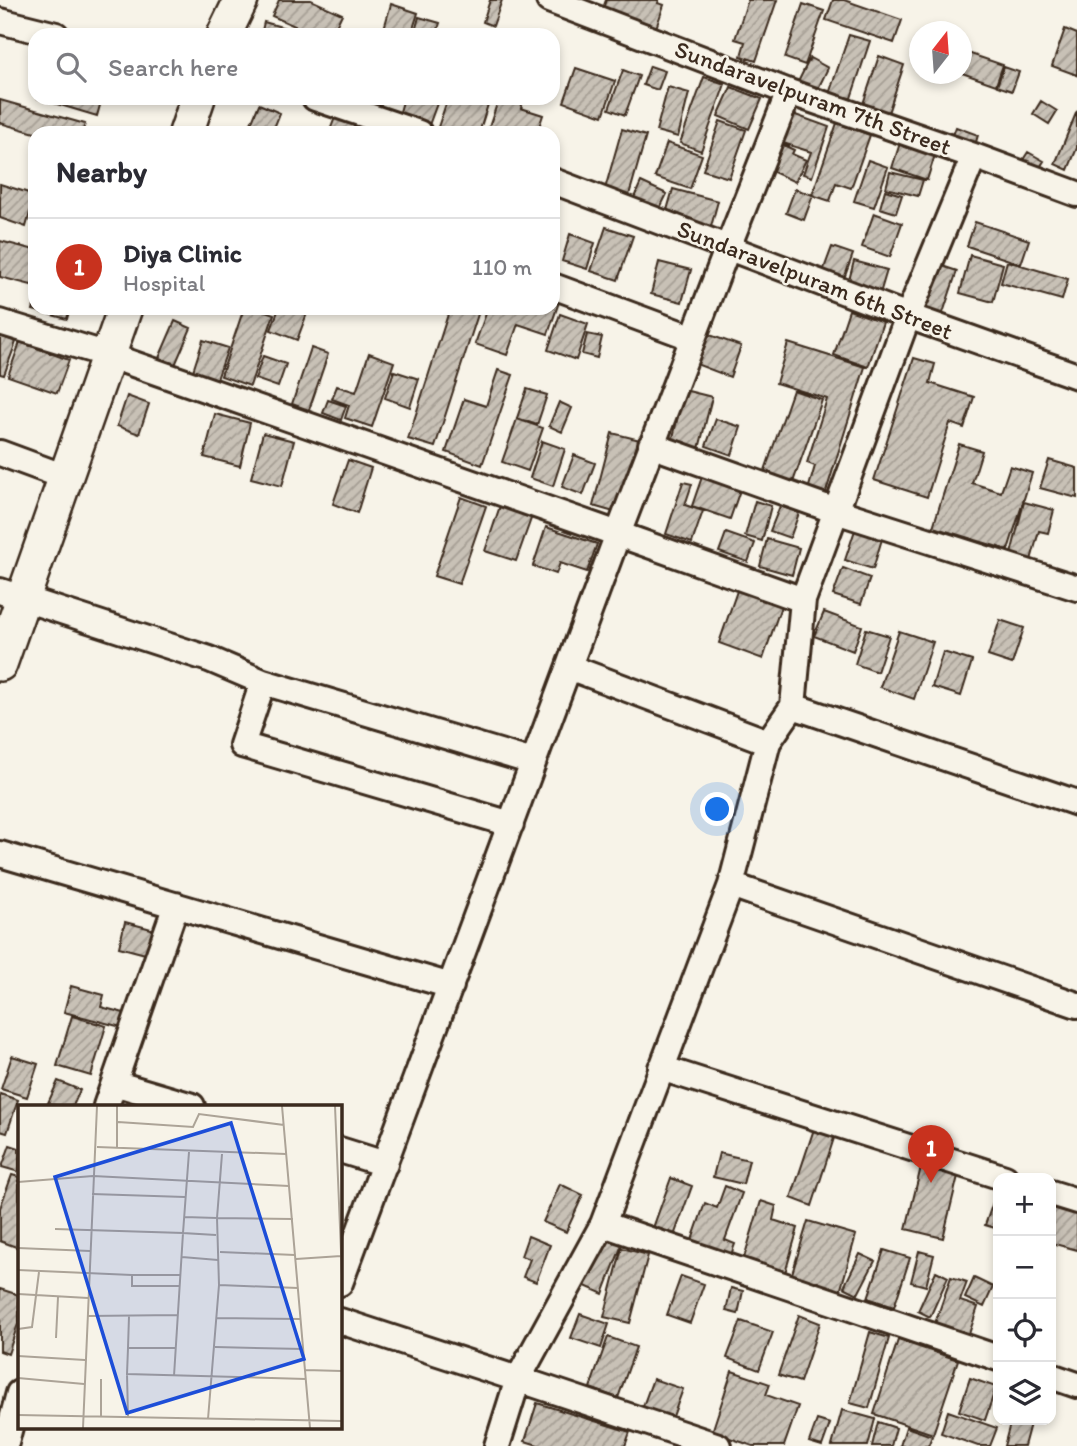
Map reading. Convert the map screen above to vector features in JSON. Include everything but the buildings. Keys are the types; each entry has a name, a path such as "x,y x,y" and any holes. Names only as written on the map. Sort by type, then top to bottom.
{"street":[{"path":"227,28 241,0"},
{"name":"Sundaravelpuram 7th Street","path":"549,0 789,92 1077,194"},
{"path":"0,21 28,28"},
{"path":"341,1280 651,445 789,92"},
{"path":"188,126 196,105"},
{"path":"336,105 398,126"},
{"path":"497,1446 519,1379 603,1224 731,885 768,742 793,706 803,600 908,316 974,156"},
{"name":"Sundaravelpuram 6th Street","path":"560,184 908,316 1077,376"},
{"path":"560,289 693,338"},
{"path":"0,664 11,595 65,477 122,315"},
{"path":"0,322 108,355 803,600"},
{"path":"651,445 836,511 1077,588"},
{"path":"0,453 65,477"},
{"path":"11,595 209,659 263,682 533,762"},
{"path":"569,667 768,742"},
{"path":"263,682 242,745 511,824"},
{"path":"793,706 1077,803"},
{"path":"0,853 451,986"},
{"path":"731,885 1077,1005"},
{"path":"176,905 110,1095 178,1105"},
{"path":"661,1068 993,1174"},
{"path":"341,1150 385,1164"},
{"path":"1056,1195 1077,1201"},
{"path":"603,1224 993,1356"},
{"path":"341,1321 718,1446"},
{"path":"1056,1378 1077,1385"},
{"path":"5,1446 18,1397"}],"place":[{"name":"Diya Clinic","path":"931,1183"}]}
